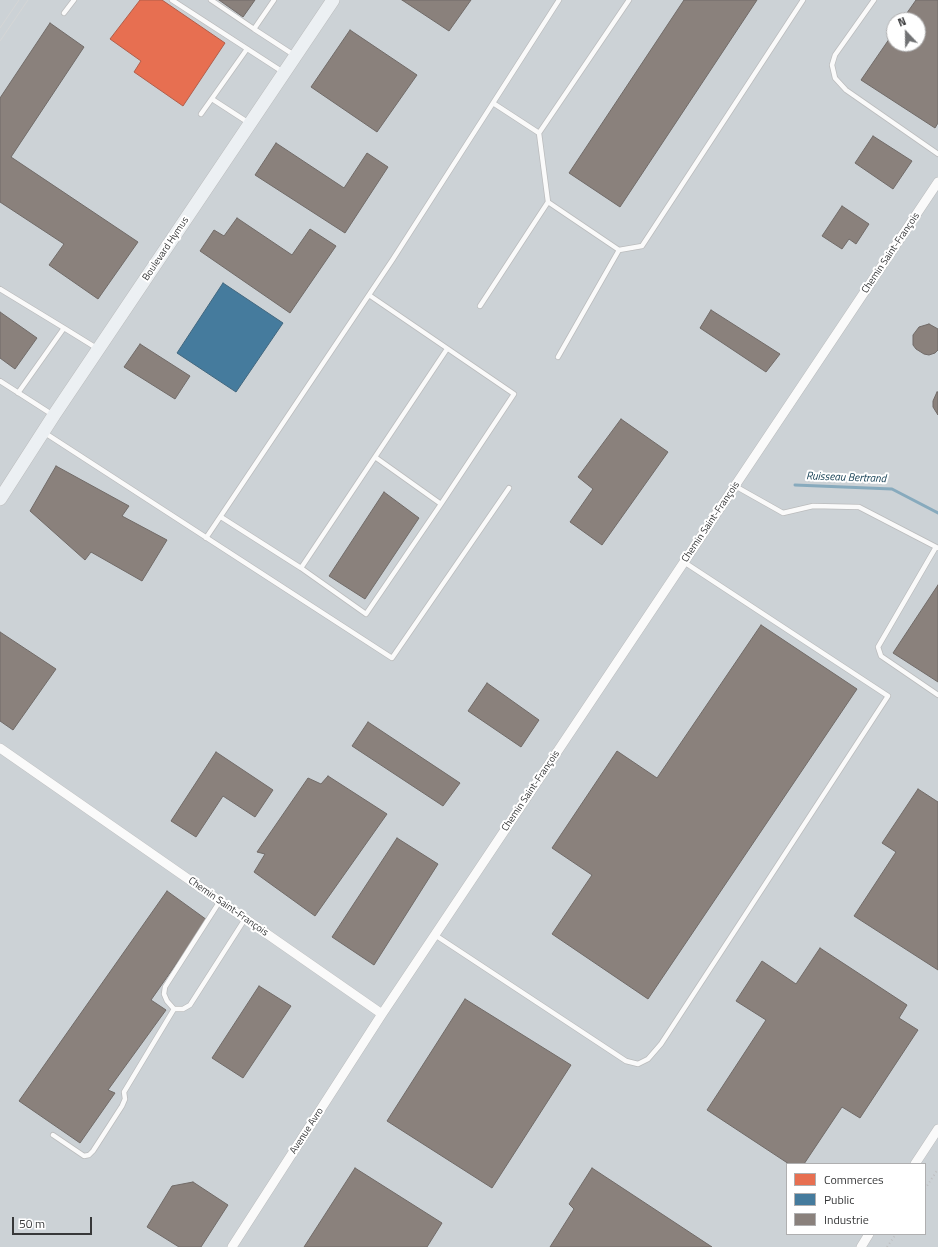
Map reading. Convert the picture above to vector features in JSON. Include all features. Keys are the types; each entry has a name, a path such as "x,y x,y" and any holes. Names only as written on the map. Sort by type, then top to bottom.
{"street":[{"name":"Boulevard Hymus","path":"0,499 54,415 333,0"},
{"name":"Chemin Saint-François","path":"0,748 382,1014 938,182"},
{"name":"Avenue Avro","path":"232,1247 382,1014"},
{"path":"916,1163 938,1129"},
{"path":"861,1247 868,1235"}],"lane":[{"path":"64,12 74,0"},
{"path":"172,0 284,73"},
{"path":"211,0 295,56"},
{"path":"254,29 274,0"},
{"path":"206,538 370,295 559,0"},
{"path":"480,306 548,202 540,133 629,0"},
{"path":"548,202 619,250 642,246 803,0"},
{"path":"874,0 835,55 832,66 835,78 846,90 938,154"},
{"path":"201,114 247,49"},
{"path":"212,99 250,124"},
{"path":"493,103 540,133"},
{"path":"558,357 619,250"},
{"path":"0,289 99,349"},
{"path":"221,517 300,568 366,614 514,394 446,349 370,295"},
{"path":"18,393 64,328"},
{"path":"300,568 446,349"},
{"path":"0,381 54,415"},
{"path":"43,432 392,658 509,488"},
{"path":"375,457 440,504"},
{"path":"735,486 783,513 813,506 859,507 937,547 878,647 881,656 938,695"},
{"path":"435,935 626,1062 638,1064 648,1059 661,1044 888,696 684,562"},
{"path":"220,901 165,987 164,994 167,1001 174,1009 183,1009 190,1005 245,919"},
{"path":"54,1135 84,1156 89,1155 93,1151 122,1106 125,1099 124,1092 127,1085 174,1009"}],"path":[{"path":"926,1187 938,1169"},
{"path":"887,1247 895,1235"}],"shaded area":[{"path":"0,0 938,0 938,1247 0,1247"}],"building: Commerces":[{"path":"140,0 162,0 225,43 183,106 134,72 141,61 110,39"}],"building: Public":[{"path":"223,283 283,323 236,392 177,353"}],"building: Industrie":[{"path":"219,0 255,0 243,17"},
{"path":"402,0 471,0 449,31"},
{"path":"684,0 757,0 620,207 569,173"},
{"path":"916,0 938,0 938,123 935,128 861,80 886,44 886,52 926,52 926,12 908,12"},
{"path":"50,23 84,47 11,157 138,242 98,299 49,265 64,244 0,202 0,98"},
{"path":"350,30 417,75 377,132 311,87"},
{"path":"873,136 912,161 893,189 855,163"},
{"path":"276,143 344,188 367,153 388,167 345,233 255,175"},
{"path":"842,206 869,224 856,244 849,239 842,249 822,236"},
{"path":"237,218 292,255 310,229 336,246 290,313 200,251 214,230 224,236"},
{"path":"711,310 780,354 766,372 700,328"},
{"path":"0,312 37,338 15,369 0,358"},
{"path":"929,324 938,329 938,350 929,355 916,349 913,345 913,335 919,327"},
{"path":"140,344 190,376 175,399 124,367"},
{"path":"937,392 938,415 933,407 933,401"},
{"path":"621,419 668,452 602,545 570,522 593,489 578,477"},
{"path":"56,466 129,506 122,516 167,540 142,581 91,552 85,560 30,511"},
{"path":"384,492 419,518 365,599 329,576"},
{"path":"938,585 938,682 893,653"},
{"path":"761,625 857,689 648,999 552,934 592,875 552,848 617,751 657,778"},
{"path":"0,632 56,669 13,730 0,721"},
{"path":"487,683 539,720 521,747 468,711"},
{"path":"368,722 460,783 443,806 352,746"},
{"path":"216,752 273,790 255,817 223,796 196,837 171,821"},
{"path":"328,776 387,814 315,916 254,872 265,854 257,852 308,778 321,784"},
{"path":"918,789 938,802 938,970 854,916 896,852 882,843"},
{"path":"397,838 438,864 374,965 332,937"},
{"path":"167,891 207,920 151,1000 166,1010 108,1090 115,1093 80,1143 19,1101"},
{"path":"820,948 907,1005 899,1018 918,1030 860,1118 842,1107 805,1163 787,1163 707,1110 766,1020 736,1001 762,961 796,984"},
{"path":"259,986 291,1006 243,1078 212,1058"},
{"path":"465,999 571,1065 492,1188 387,1121"},
{"path":"355,1168 442,1223 427,1247 304,1247"},
{"path":"592,1168 712,1247 550,1247 574,1209 569,1204"},
{"path":"193,1182 228,1205 201,1247 179,1247 147,1227 172,1186"}],"waterway":[{"name":"Ruisseau Bertrand","path":"795,485 892,489 938,513"}],"tram line":[{"path":"0,28 19,0"},
{"path":"0,41 28,0"}]}
